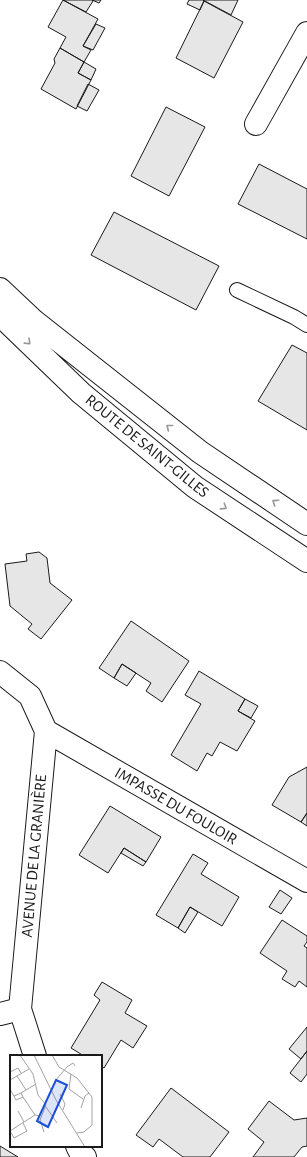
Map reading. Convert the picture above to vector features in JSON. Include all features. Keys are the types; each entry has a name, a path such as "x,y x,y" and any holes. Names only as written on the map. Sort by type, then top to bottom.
{"street":[{"path":"256,124 307,33"},
{"name":"ROUTE DE SAINT-GILLES","path":"0,289 34,321 200,452 307,524"},
{"name":"ROUTE DE SAINT-GILLES","path":"0,315 81,393 195,487 307,561"},
{"name":"AVENUE DE LA GRANIÈRE","path":"0,672 30,696 46,731 10,1012 34,1055"},
{"name":"IMPASSE DU FOULOIR","path":"46,731 307,881"},
{"path":"78,1147 81,1154 85,1157"}],"lane":[{"path":"236,290 294,317 307,325"}],"building":[{"path":"63,0 92,0 93,1 86,12"},
{"path":"63,0 98,19 83,46 91,50 84,62 60,48 66,37 48,27"},
{"path":"92,0 101,0 99,3"},
{"path":"189,0 204,1 200,10 187,4"},
{"path":"203,0 238,0 231,15"},
{"path":"204,1 243,22 214,78 176,58"},
{"path":"96,24 105,28 93,50 83,46"},
{"path":"60,48 84,62 78,73 91,80 76,109 41,89 55,63 54,59"},
{"path":"84,62 96,69 91,80 78,73"},
{"path":"88,84 99,90 87,111 77,106"},
{"path":"166,107 205,127 169,196 131,176"},
{"path":"259,164 307,189 307,239 238,204"},
{"path":"114,212 219,266 196,310 91,255"},
{"path":"292,345 307,353 307,430 258,401"},
{"path":"39,552 47,558 50,583 72,600 41,639 28,629 32,624 10,606 5,564 27,561 26,554"},
{"path":"131,621 189,661 162,702 146,691 151,683 122,664 114,678 99,668"},
{"path":"122,664 136,673 127,686 114,678"},
{"path":"199,671 245,699 238,711 255,721 237,751 220,742 212,756 207,753 197,771 171,755 201,704 185,695"},
{"path":"245,699 258,706 251,718 238,711"},
{"path":"307,767 307,813 301,822 272,805 289,777"},
{"path":"110,806 161,837 146,862 124,848 108,873 79,855"},
{"path":"307,813 307,826 301,822"},
{"path":"124,848 146,862 143,866 121,853"},
{"path":"193,854 208,863 201,874 239,897 222,926 190,907 178,928 156,915"},
{"path":"280,890 292,898 281,914 269,907"},
{"path":"190,907 198,912 185,933 178,928"},
{"path":"282,920 307,936 307,942 304,946 307,948 307,987 299,981 295,987 282,979 287,971 260,953"},
{"path":"102,982 132,1000 125,1013 147,1026 133,1048 121,1040 104,1068 102,1067 102,1055 82,1055 71,1048 100,1000 94,995"},
{"path":"307,1027 307,1051 301,1059 289,1049"},
{"path":"307,1051 307,1074 301,1082 290,1073"},
{"path":"171,1088 229,1132 210,1157 183,1157 159,1139 153,1147 136,1135"},
{"path":"269,1101 294,1120 307,1118 307,1146 302,1147 294,1157 253,1157 264,1142 248,1129"},
{"path":"0,1146 18,1157 0,1157"}]}
